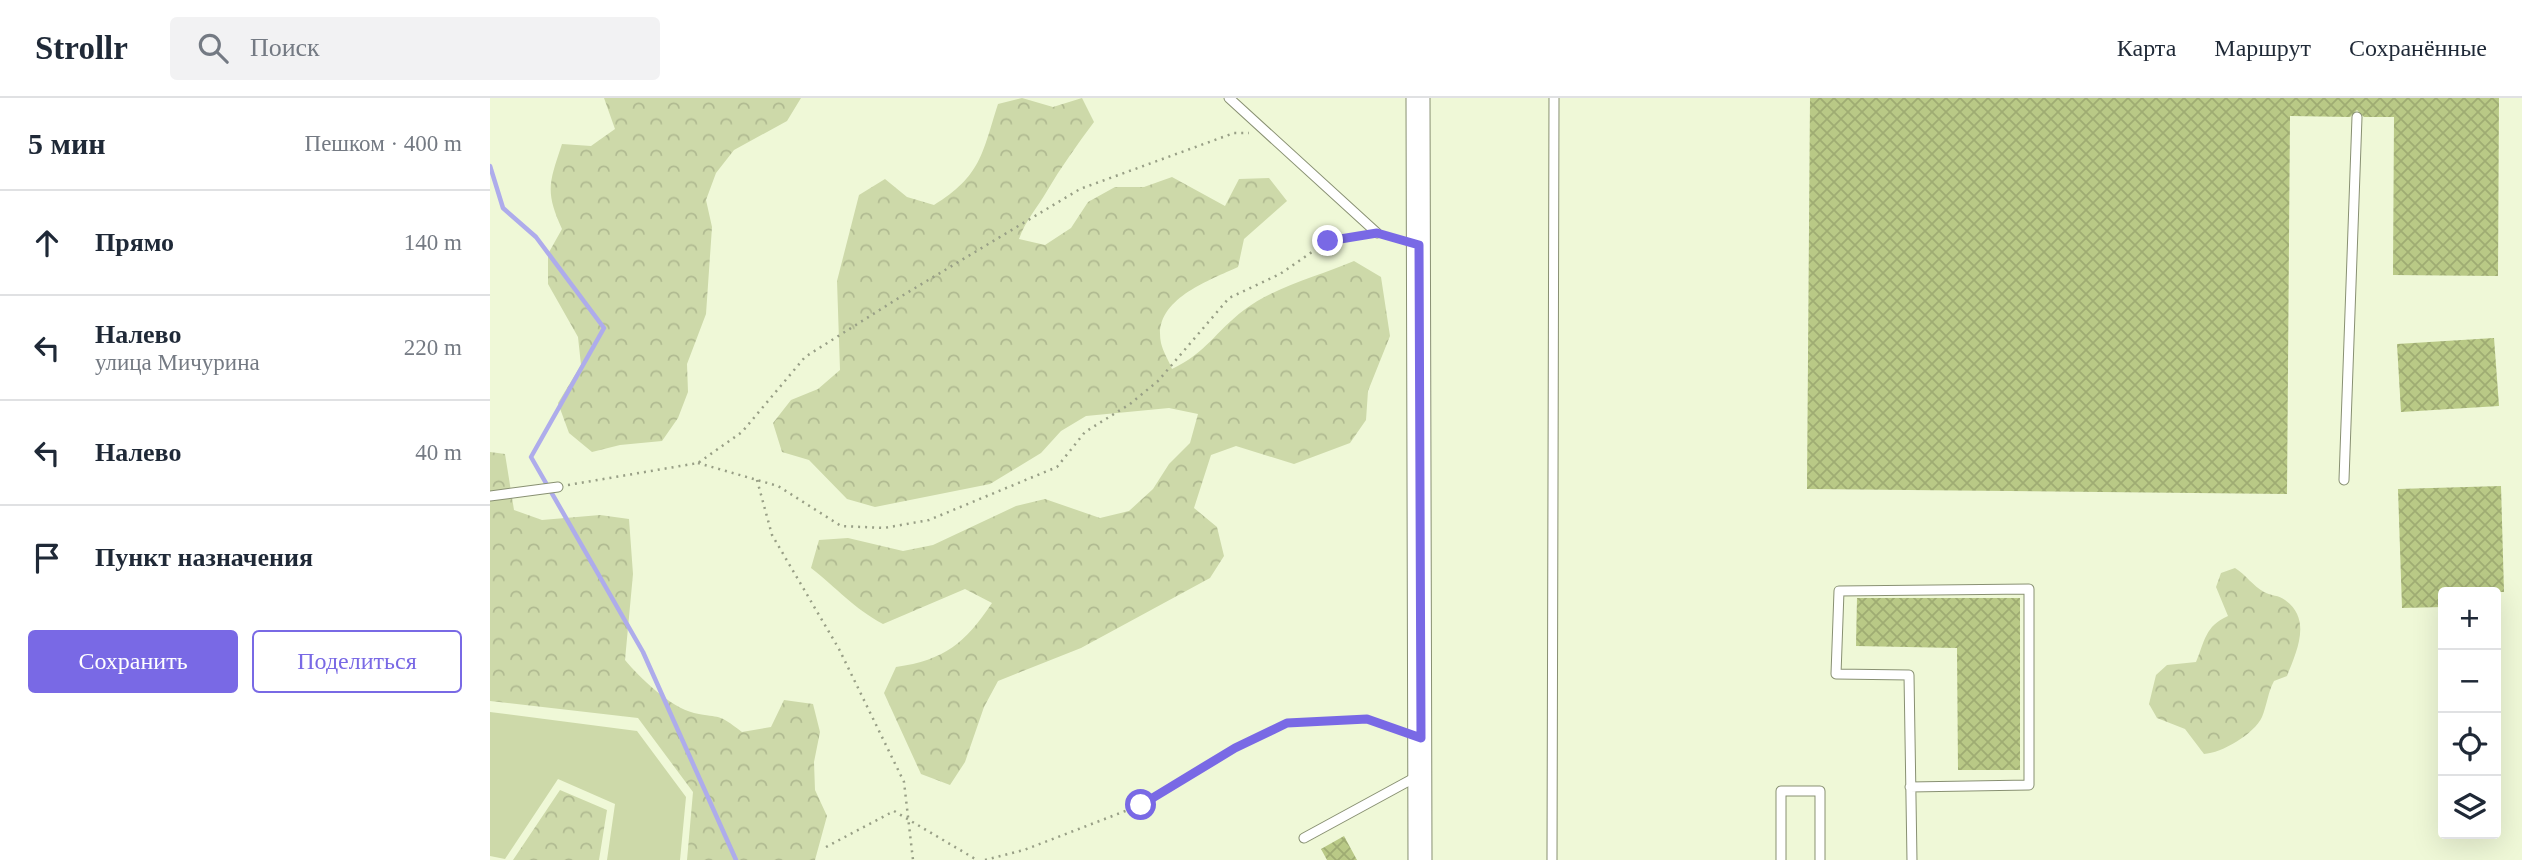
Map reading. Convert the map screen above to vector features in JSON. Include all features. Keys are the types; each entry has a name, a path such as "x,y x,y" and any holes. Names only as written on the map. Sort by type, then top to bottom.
{"main road":[{"path":"1416,854 1421,775 1418,98"}],"lane":[{"path":"1228,98 1377,233"},
{"path":"1552,860 1553,98"},
{"path":"2344,480 2357,117"},
{"path":"490,496 558,487"},
{"path":"1910,787 2029,785 2029,589 1839,591 1836,674 1909,676 1910,787 1912,860"},
{"path":"1304,838 1421,775"},
{"path":"1781,860 1781,792 1820,791 1820,860"}],"path":[{"path":"558,487 698,463 742,432 805,357 1080,189 1234,133 1266,133"},
{"path":"698,463 778,486 841,526 884,528 929,520 1056,467 1085,432 1130,404 1158,381 1229,299 1280,274 1328,241 1377,233"},
{"path":"757,480 772,535 839,649 904,782 911,821 913,860"},
{"path":"985,860 1024,849 1141,805 1235,748 1287,723 1367,719 1421,738"},
{"path":"826,847 894,811 977,860"}],"green space":[{"path":"604,98 801,98 787,121 734,150 716,173 706,200 712,227 706,314 687,364 688,392 678,418 662,441 620,445 592,452 569,433 558,403 581,365 578,337 548,284 548,254 562,229 553,206 551,187 562,144 591,146 615,129"},
{"path":"1022,98 1053,107 1082,98 1094,122 1058,173 1019,239 1045,245 1071,228 1088,202 1115,187 1144,187 1172,177 1225,206 1239,179 1269,178 1287,201 1244,239 1238,267 1185,294 1165,315 1160,328 1161,343 1172,369 1203,349 1234,318 1256,302 1283,288 1354,261 1381,277 1390,336 1368,391 1366,420 1350,443 1294,464 1236,446 1211,455 1194,508 1217,527 1224,556 1210,578 1081,648 998,681 984,707 965,762 950,785 921,774 884,693 896,667 928,660 952,647 963,639 992,603 965,589 883,624 854,605 811,568 819,540 848,538 903,551 933,545 1016,506 1045,499 1100,518 1129,511 1153,489 1169,464 1190,443 1198,414 1169,408 1086,416 1061,431 1041,453 990,484 875,507 847,499 809,460 782,452 773,423 791,400 818,389 840,370 837,281 859,195 885,179 907,197 934,205 962,184 978,162 998,104"},
{"path":"490,452 505,454 514,510 542,520 600,515 629,519 633,574 625,660 656,691 685,710 723,719 742,732 771,727 784,700 813,704 820,732 814,762 815,790 827,816 815,860 687,860 693,792 638,718 490,701"},
{"path":"2235,568 2260,590 2283,598 2293,608 2298,616 2300,636 2287,676 2274,681 2258,723 2237,742 2204,754 2185,729 2157,718 2149,704 2156,675 2167,665 2196,662 2210,629 2228,616 2216,587 2221,573"},
{"path":"490,712 637,731 686,797 680,860 607,860 615,804 558,779 505,859 490,856"},
{"path":"560,790 607,810 599,860 513,860"}],"building":[{"path":"1810,98 2499,98 2498,276 2393,275 2394,117 2364,117 2357,110 2350,117 2290,116 2287,494 1807,489"},
{"path":"2494,338 2499,406 2401,412 2397,344"},
{"path":"2501,486 2504,592 2501,592 2501,587 2438,587 2438,607 2402,608 2398,489"},
{"path":"1857,598 2020,598 2020,770 1958,770 1957,648 1856,646"},
{"path":"1344,836 1357,860 1327,860 1321,849"}],"waterway":[{"path":"490,166 503,208 536,237 604,328 531,457 643,652 736,860"}],"route":[{"path":"1141,805 1235,748 1287,723 1367,719 1421,738 1419,245 1377,233 1328,241"}]}
